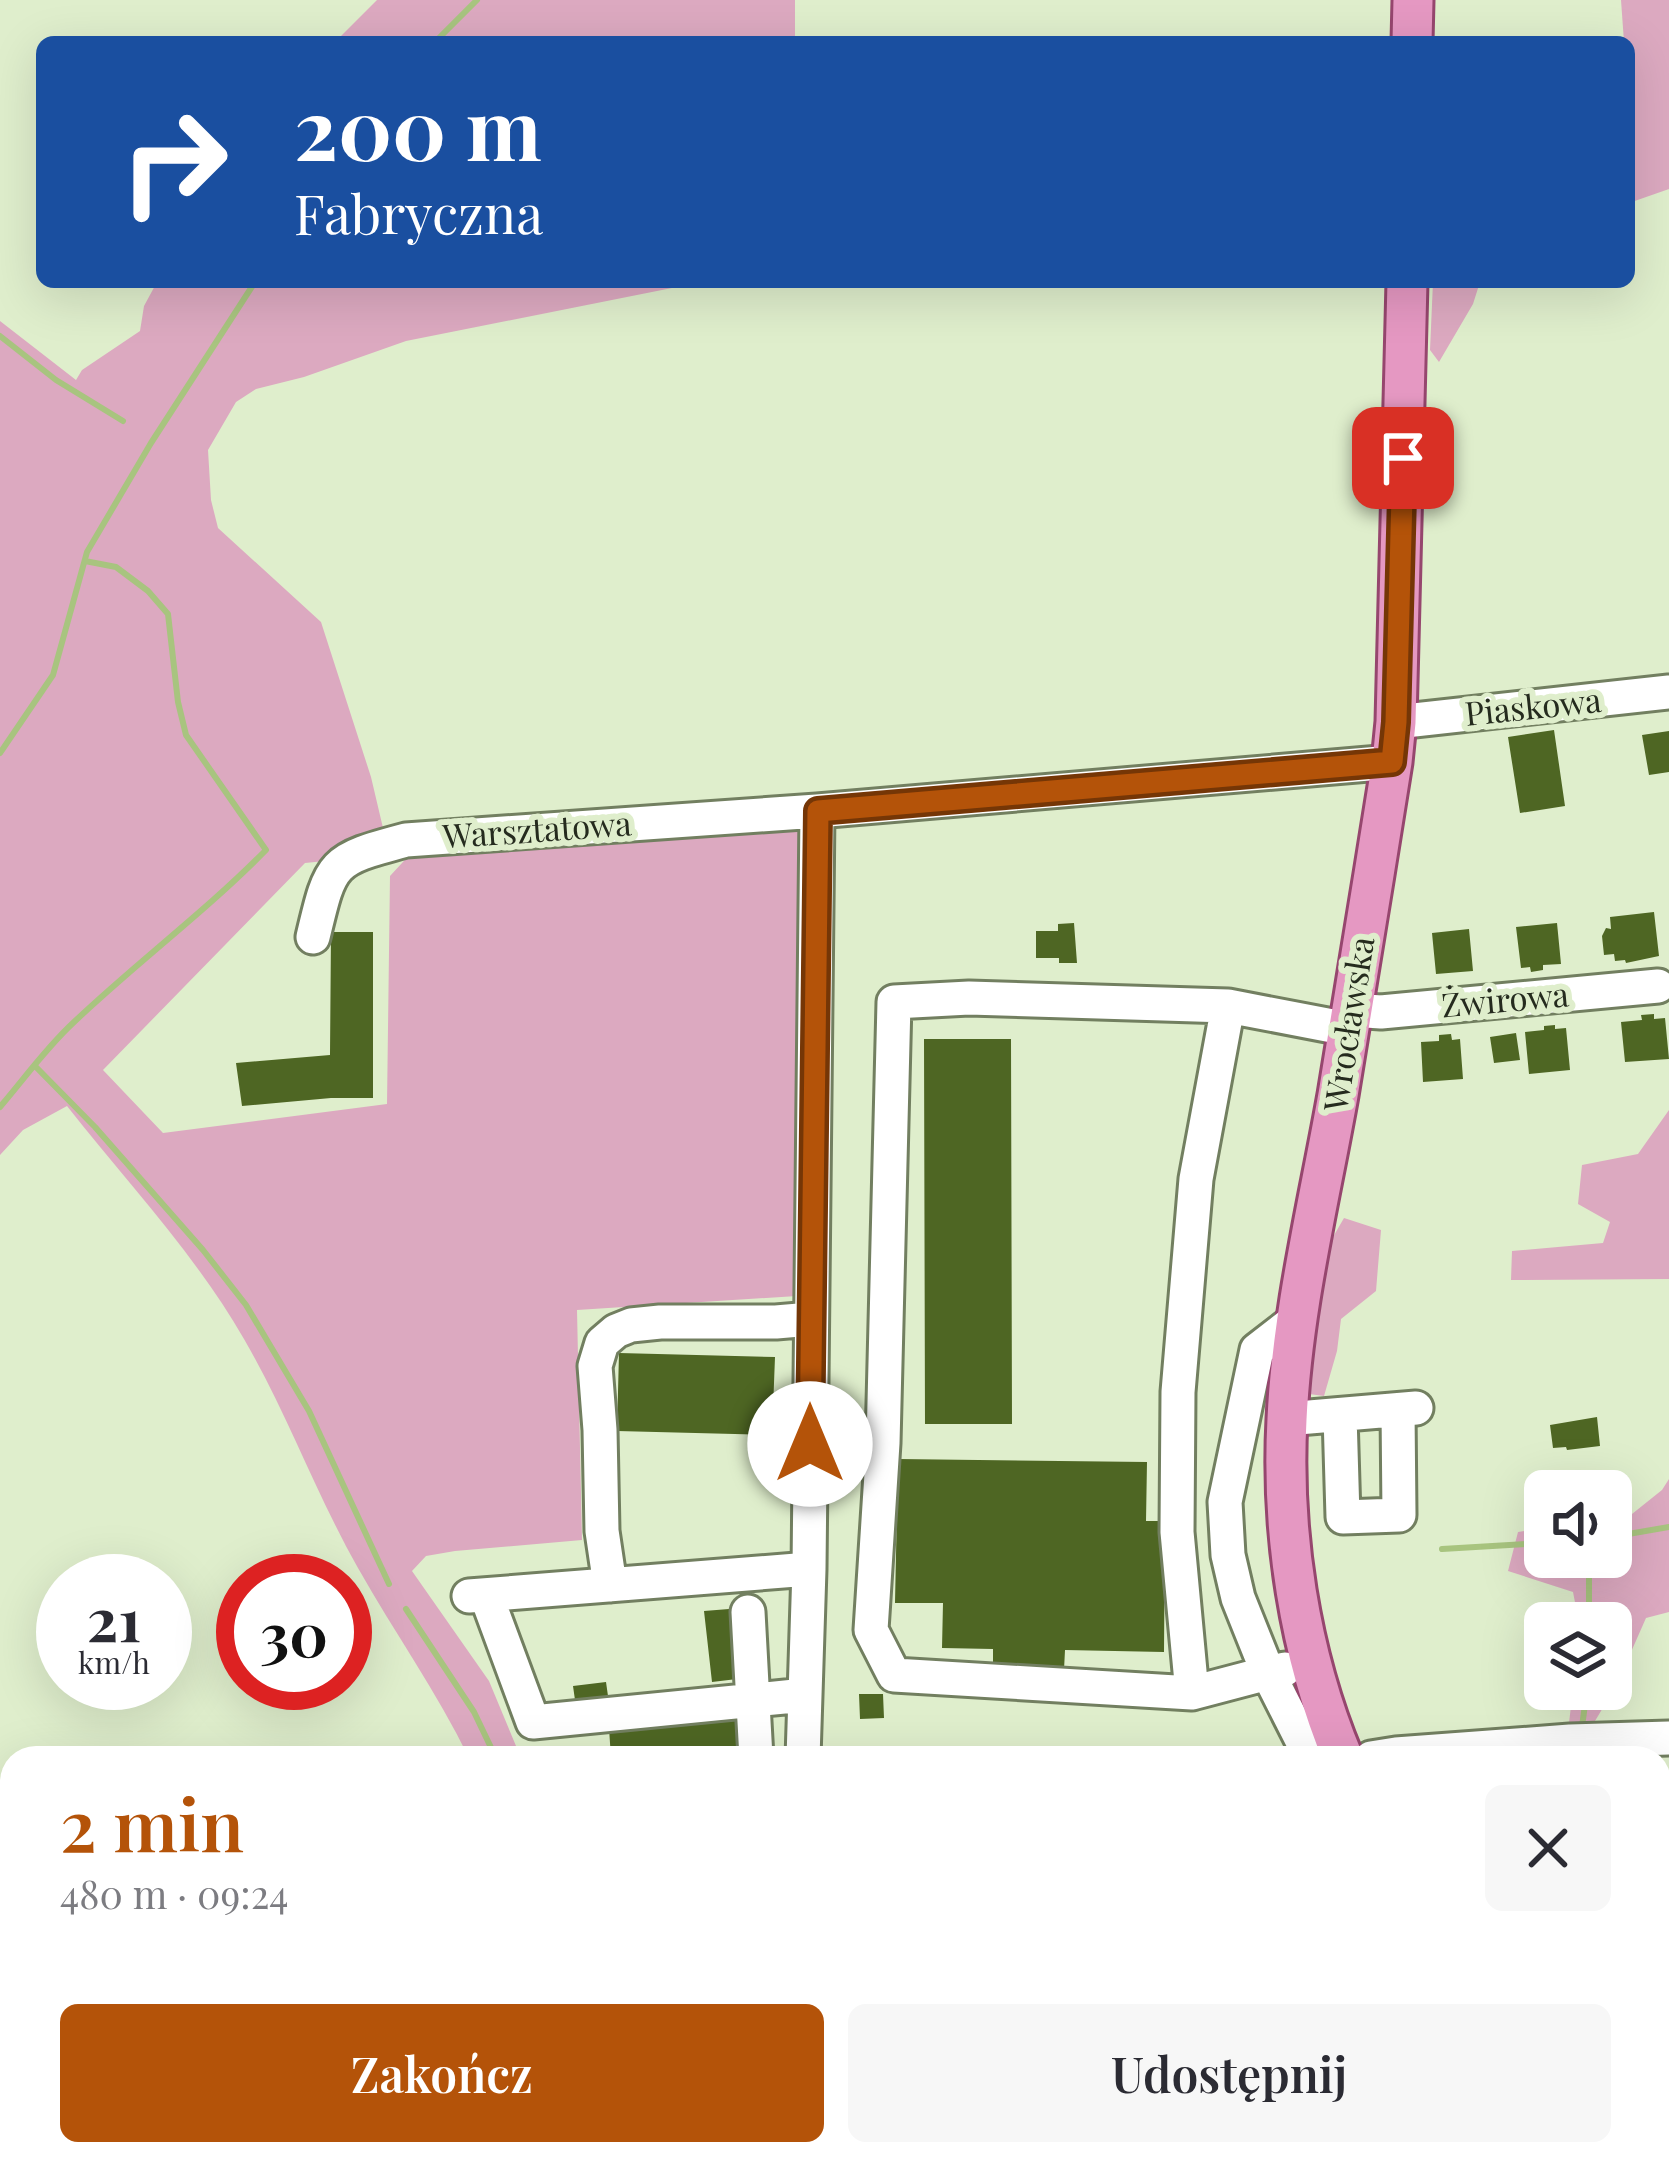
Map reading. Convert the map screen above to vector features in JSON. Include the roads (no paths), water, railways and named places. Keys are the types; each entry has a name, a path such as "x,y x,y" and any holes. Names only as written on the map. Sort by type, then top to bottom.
{"main road":[{"path":"1412,36 1413,0"},
{"name":"Wrocławska","path":"1338,1746 1311,1664 1292,1555 1286,1419 1297,1319 1394,742 1407,288"}],"street":[{"name":"Piaskowa","path":"818,811 1394,742 1669,692"},
{"name":"Warsztatowa","path":"313,937 326,880 352,854 388,844 818,811"},
{"path":"803,1746 818,811"},
{"name":"Żwirowa","path":"1192,1693 894,1675 871,1630 883,1443 894,1001 969,998 1228,1006 1350,1019 1381,1012 1658,986"},
{"path":"1228,1006 1196,1179 1178,1392 1177,1532 1192,1693 1311,1664"},
{"path":"610,1585 602,1531 595,1366 602,1343 631,1325 811,1319"},
{"path":"1297,1319 1257,1350 1225,1502 1228,1555 1238,1598 1305,1746"},
{"path":"1286,1419 1408,1409 1399,1515 1343,1517 1340,1415"},
{"path":"805,1695 533,1722 477,1595 809,1569"},
{"path":"748,1612 755,1746"},
{"path":"1503,1746 1669,1738"}],"waterway":[{"path":"441,36 477,0"},
{"path":"0,753 53,675 87,552 251,288"},
{"path":"0,336 56,380 123,421"},
{"path":"0,1107 73,1023 266,850 186,735 168,614 148,591 116,567 85,561"},
{"path":"35,1066 95,1127 246,1305 309,1411 389,1584"},
{"path":"1632,1533 1669,1527"},
{"path":"1442,1549 1524,1544"},
{"path":"1589,1578 1589,1602"},
{"path":"406,1609 474,1712 490,1746"},
{"path":"1582,1727 1584,1710"}]}
